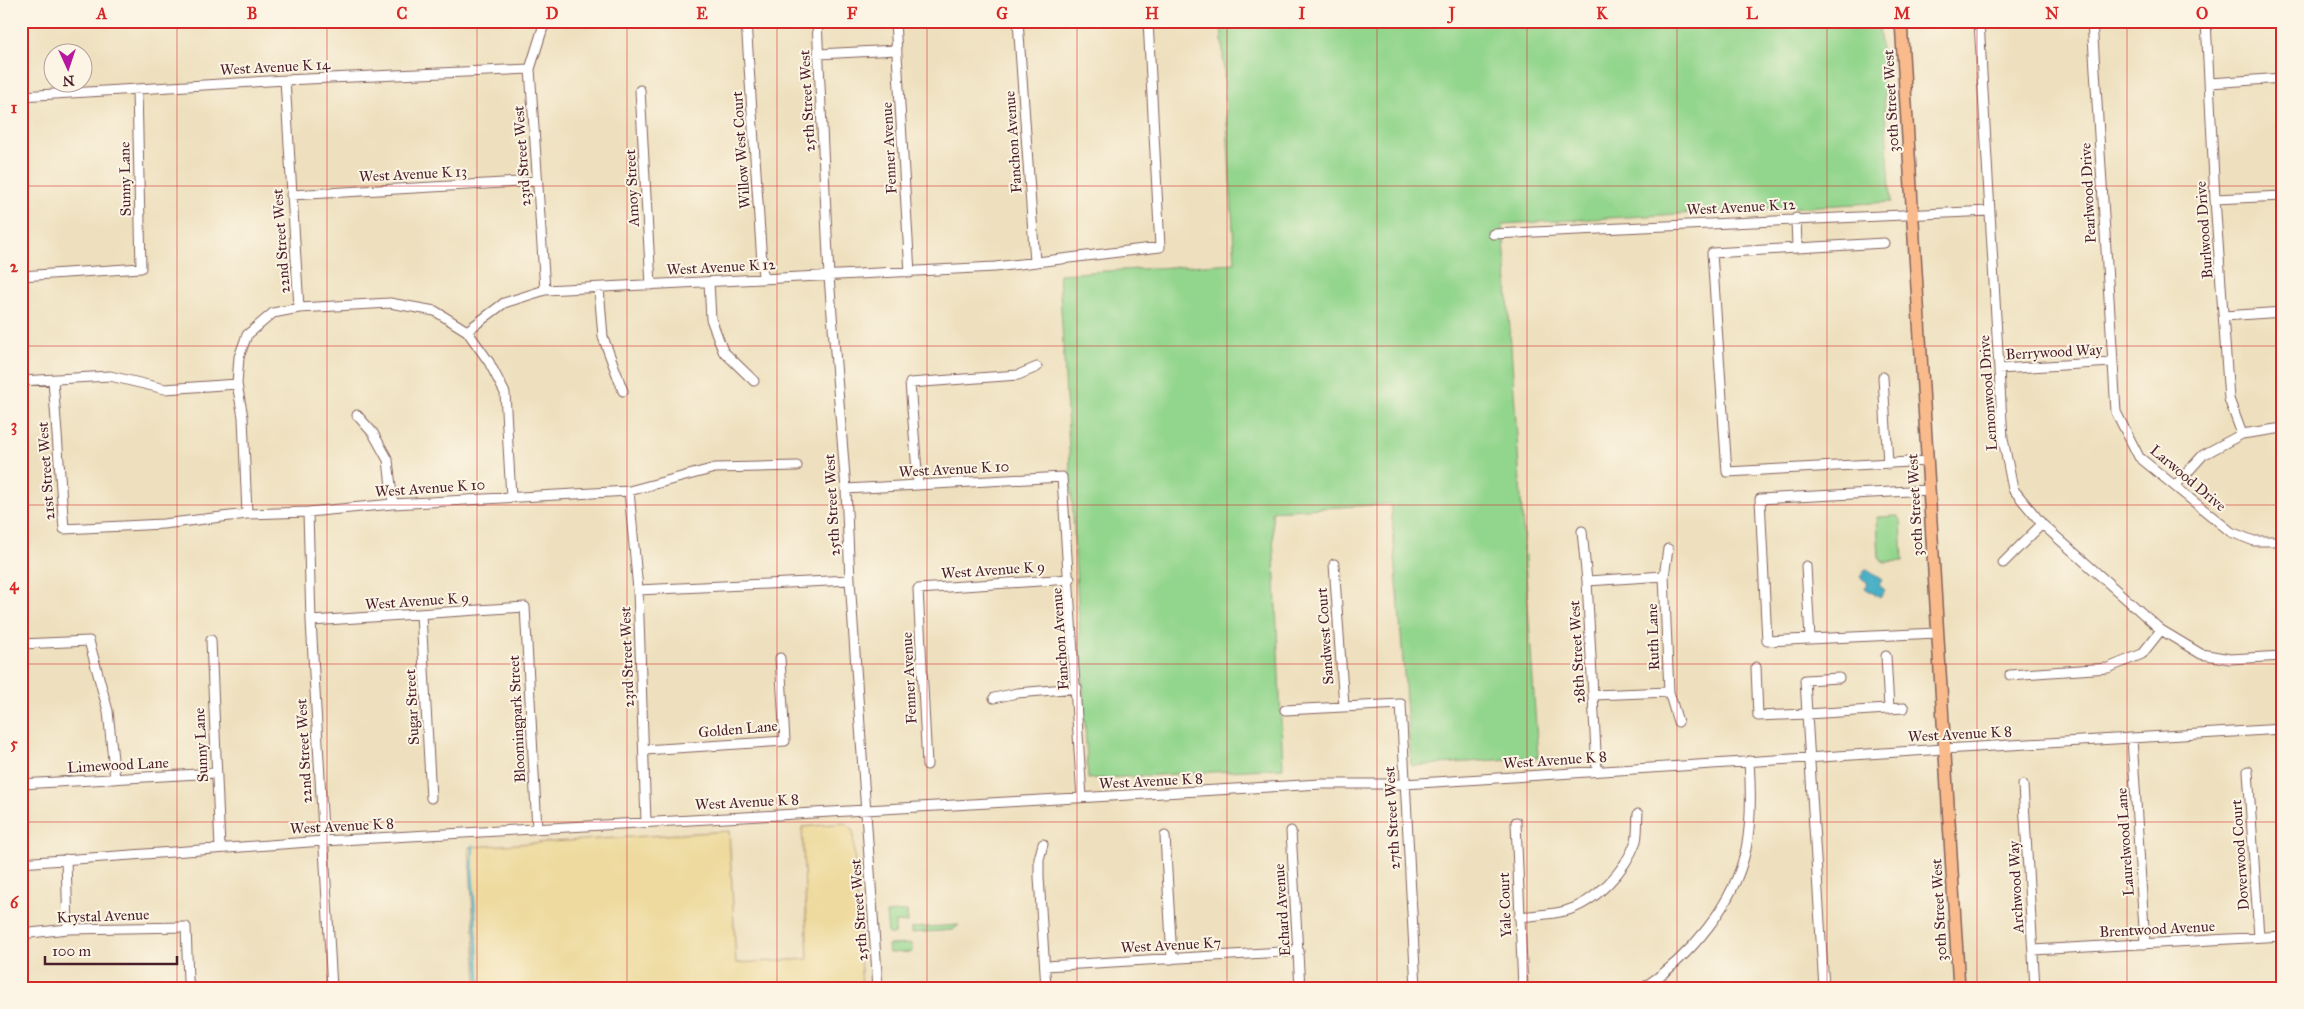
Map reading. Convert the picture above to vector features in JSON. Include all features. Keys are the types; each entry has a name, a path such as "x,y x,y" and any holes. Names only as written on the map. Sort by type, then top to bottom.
{"main road":[{"name":"30th Street West","path":"1901,21 1959,988"}],"street":[{"name":"23rd Street West","path":"544,21 530,69 546,290"},
{"name":"Willow West Court","path":"746,21 763,278"},
{"name":"25th Street West","path":"817,21 829,277 846,489 850,580 878,988"},
{"name":"Fenner Avenue","path":"896,21 910,273"},
{"name":"Fanchon Avenue","path":"1018,21 1035,262"},
{"name":"West Avenue K 12","path":"467,331 504,304 546,290 763,278 910,273 995,267 1160,246 1148,21"},
{"name":"Lemonwood Drive","path":"1978,21 2003,439 2013,489 2042,524 2161,630 2200,654 2230,658 2283,656"},
{"name":"Pearlwood Drive","path":"2092,21 2112,362"},
{"name":"Burlwood Drive","path":"2206,21 2215,199 2229,399 2242,434"},
{"path":"818,54 897,50"},
{"name":"West Avenue K 14","path":"21,96 285,80 530,69"},
{"path":"2210,83 2283,78"},
{"name":"22nd Street West","path":"247,514 243,417 237,384 239,357 247,335 272,313 299,308 285,80"},
{"name":"Sunny Lane","path":"21,276 141,268 136,89"},
{"name":"Amoy Street","path":"640,90 651,284"},
{"name":"West Avenue K 13","path":"291,195 538,181"},
{"path":"2215,199 2283,196"},
{"name":"West Avenue K 12","path":"1493,234 1796,218 1990,211"},
{"path":"1796,218 1797,247"},
{"path":"1884,243 1712,253 1727,472 1928,462"},
{"path":"709,282 711,320 723,351 754,381"},
{"path":"599,288 602,337 623,391"},
{"path":"299,308 390,303 435,311 467,331 489,362 505,393 510,497"},
{"path":"2224,316 2283,312"},
{"name":"Berrywood Way","path":"1999,369 2112,362"},
{"name":"Larwood Drive","path":"2112,362 2116,412 2140,457 2231,532 2254,540 2283,541"},
{"path":"918,484 910,383 1018,375 1037,367"},
{"path":"21,382 110,376 165,389 237,384"},
{"path":"1884,377 1888,464"},
{"name":"21st Street West","path":"53,380 64,530"},
{"path":"357,415 373,433 388,460 393,504"},
{"path":"2175,486 2203,455 2242,434 2283,428"},
{"name":"West Avenue K 10","path":"64,530 163,524 247,514 308,512 393,504 629,491 715,468 797,466"},
{"name":"Fanchon Avenue","path":"1062,477 1077,688 1082,798"},
{"name":"West Avenue K 10","path":"846,489 1062,477"},
{"path":"1929,490 1760,499 1767,641 1937,632"},
{"name":"23rd Street West","path":"629,491 638,590 646,822"},
{"name":"22nd Street West","path":"308,512 311,621 332,988"},
{"path":"2003,563 2042,524"},
{"name":"28th Street West","path":"1582,531 1587,581 1597,771"},
{"name":"Ruth Lane","path":"1668,549 1664,576 1669,692 1678,722"},
{"name":"Sandwest Court","path":"1334,564 1344,706"},
{"path":"1806,566 1810,639"},
{"path":"1587,581 1664,576"},
{"name":"West Avenue K 9","path":"918,589 1070,579"},
{"path":"638,590 850,580"},
{"name":"Fenner Avenue","path":"918,589 927,766"},
{"name":"West Avenue K 9","path":"311,621 525,607"},
{"name":"Bloomingpark Street","path":"525,607 537,829"},
{"name":"Sugar Street","path":"421,614 431,798"},
{"path":"2010,675 2108,668 2142,654 2161,630"},
{"name":"Sunny Lane","path":"210,640 220,848"},
{"path":"21,644 88,641 108,711 115,779"},
{"path":"1886,656 1889,708"},
{"name":"Golden Lane","path":"644,750 785,742 780,658"},
{"path":"1756,667 1758,716 1904,708"},
{"path":"1824,988 1805,680 1839,678"},
{"path":"994,698 1016,693 1077,688"},
{"path":"1594,695 1669,692"},
{"name":"27th Street West","path":"1344,706 1401,704 1416,988"},
{"path":"1285,710 1344,706"},
{"name":"West Avenue K 8","path":"21,863 323,841 1321,784 1404,784 1811,757 2283,729"},
{"name":"Laurelwood Lane","path":"2132,739 2145,944"},
{"path":"1643,988 1665,974 1696,942 1725,902 1746,850 1750,809 1749,761"},
{"name":"Doverwood Court","path":"2248,771 2259,937"},
{"name":"Limewood Lane","path":"21,784 216,773"},
{"name":"Archwood Way","path":"2023,785 2035,988"},
{"path":"1519,917 1566,911 1590,898 1612,880 1628,859 1636,839 1638,814"},
{"name":"Yale Court","path":"1516,822 1523,988"},
{"name":"Echard Avenue","path":"1291,831 1300,988"},
{"path":"1165,836 1172,959"},
{"path":"1043,844 1039,859 1039,877 1046,988"},
{"path":"66,859 68,929"},
{"name":"Krystal Avenue","path":"21,934 68,929 186,927 190,988"},
{"name":"Brentwood Avenue","path":"2033,950 2283,936"},
{"name":"West Avenue K7","path":"1045,966 1299,952"}],"green space":[{"path":"1221,21 1879,21 1891,202 1503,224 1538,757 1411,766 1391,504 1272,511 1283,768 1088,779 1059,274 1235,263"},
{"path":"1898,516 1901,520 1903,561 1884,562 1879,558 1877,517"},
{"path":"907,911 908,923 895,922 895,934 888,934 886,913"},
{"path":"959,925 953,930 911,933 911,928"},
{"path":"912,944 912,952 889,953 888,945"}],"sand":[{"path":"845,823 853,831 862,988 407,988 477,984 469,847 729,831 736,963 808,959 802,827"}],"water":[{"path":"1866,569 1882,580 1879,585 1885,590 1880,598 1865,588 1868,583 1860,577"}],"waterway":[{"path":"473,845 472,871 480,988"}]}
